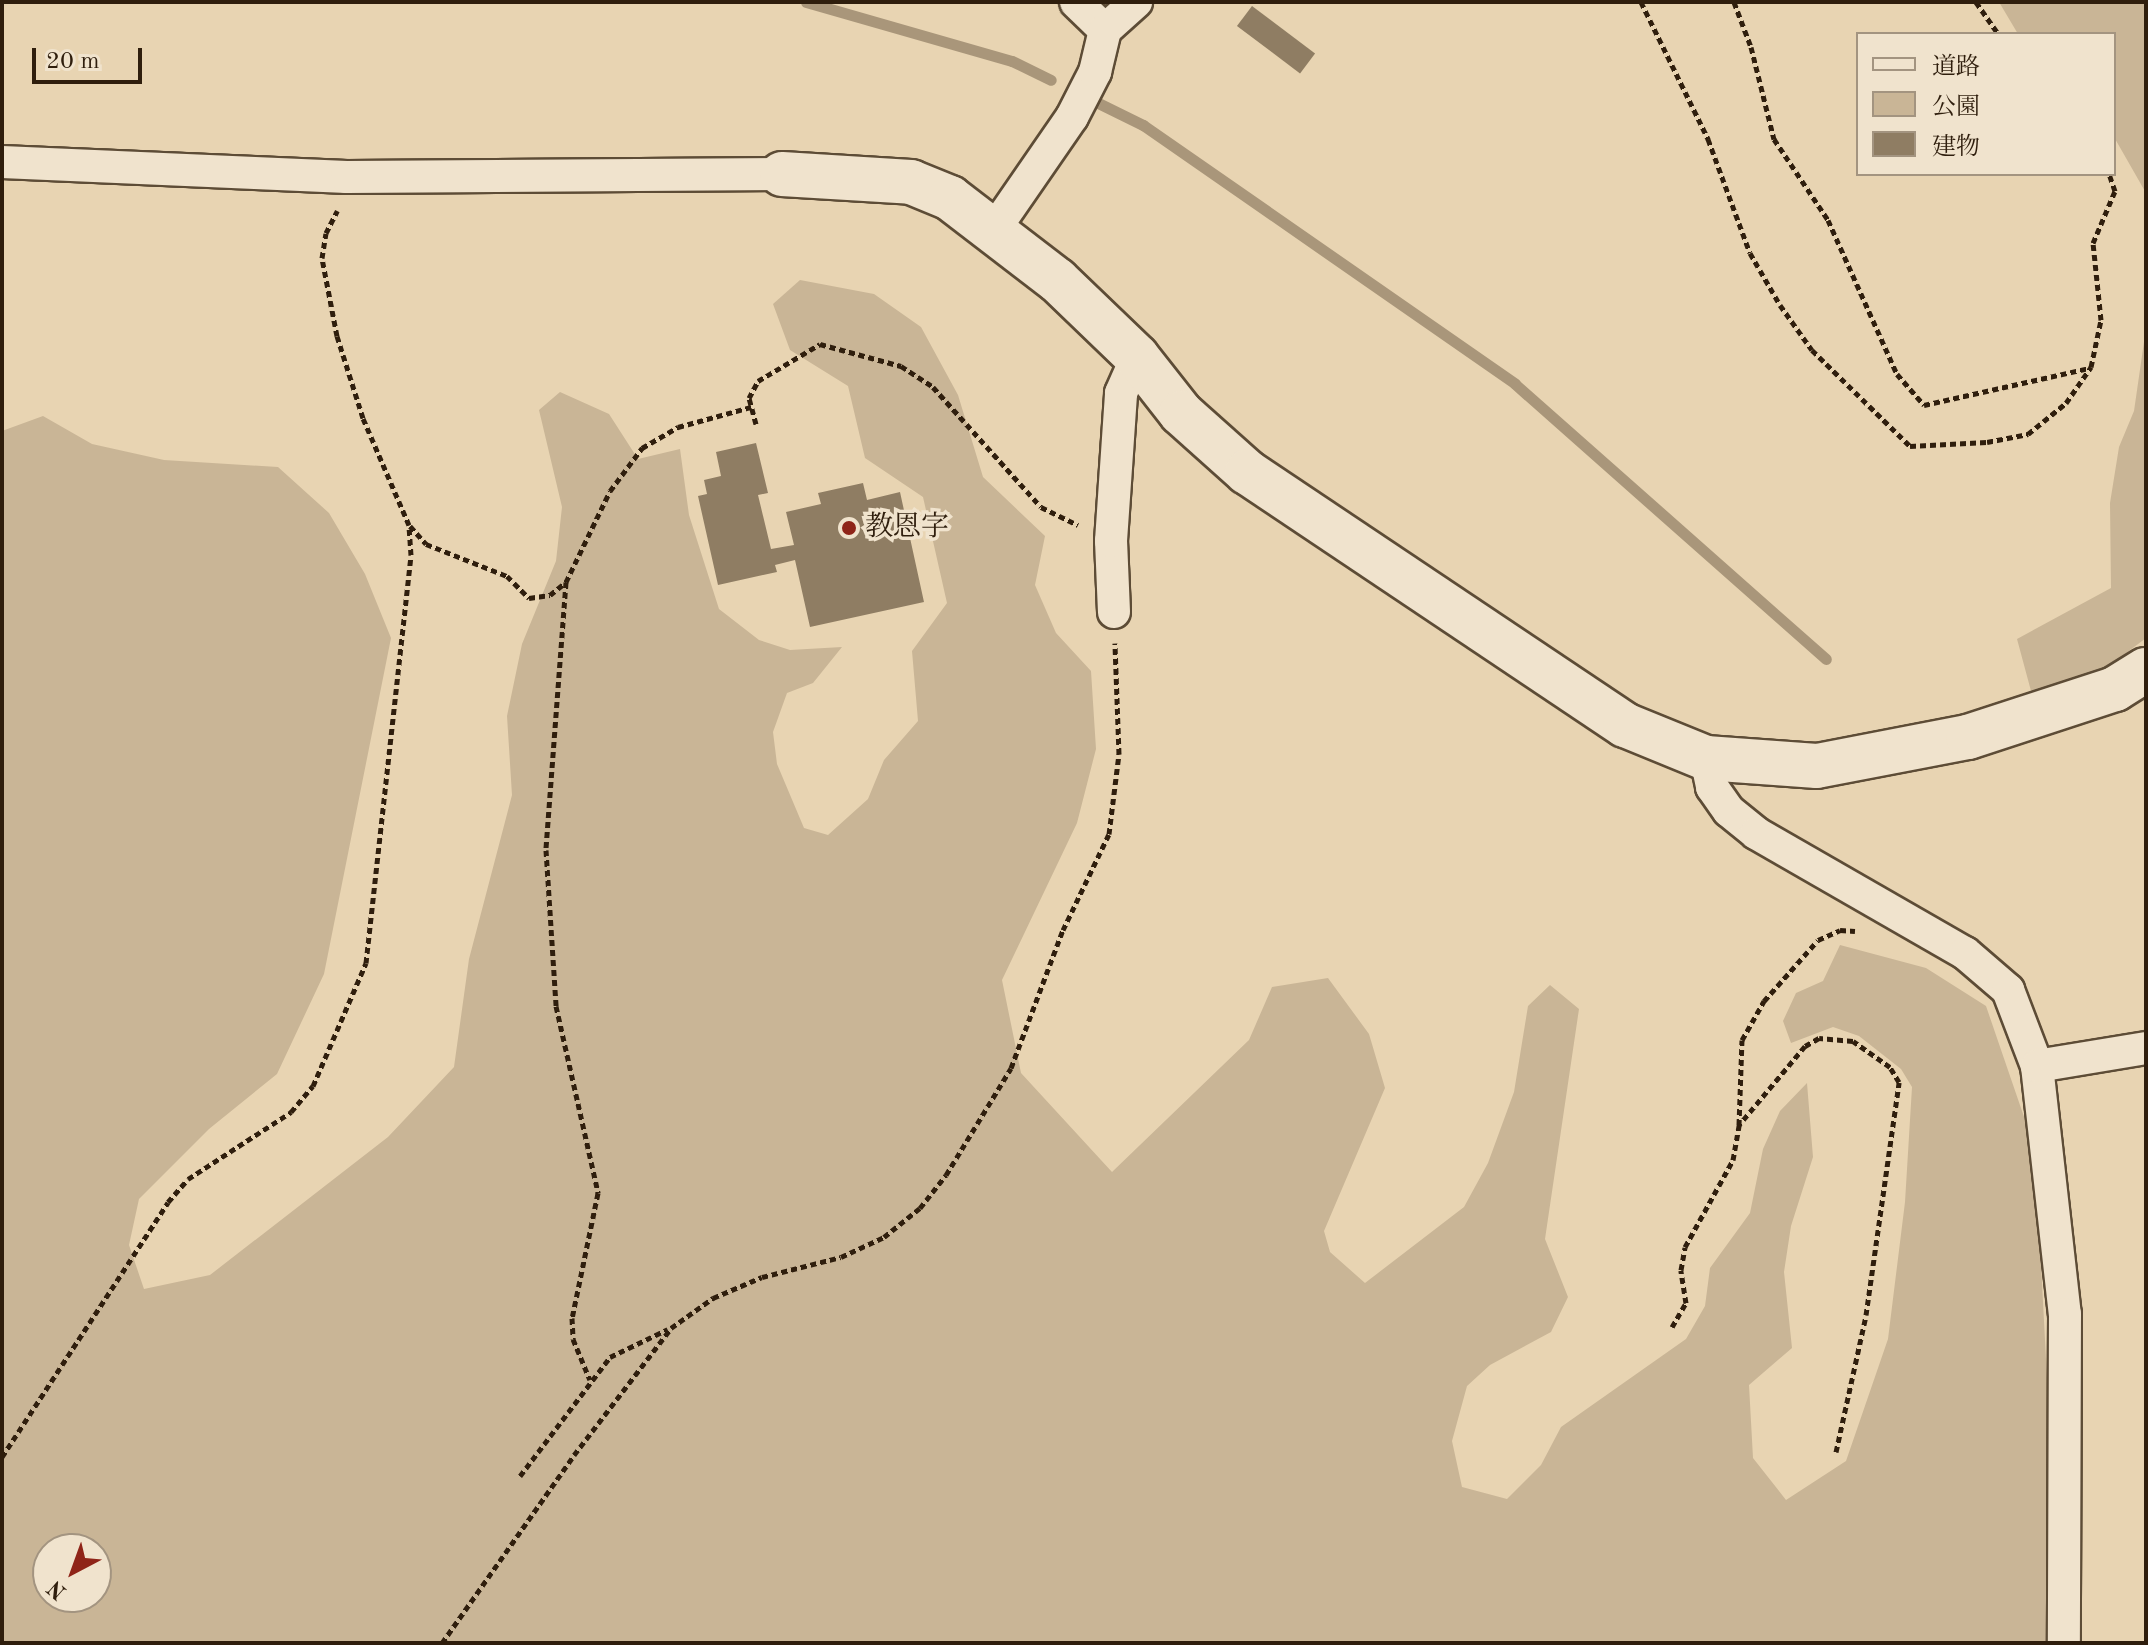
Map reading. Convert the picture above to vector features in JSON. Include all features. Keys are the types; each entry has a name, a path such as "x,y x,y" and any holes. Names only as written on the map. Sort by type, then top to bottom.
{"street":[{"path":"1076,2 1105,30"},
{"path":"994,230 1072,117 1095,72 1105,30 1136,2"},
{"path":"2,162 347,177 782,174 911,182 950,198 1057,280 1137,357 1181,413 1259,480 1625,725 1706,758 1817,766 1968,737 2115,689 2146,670"},
{"path":"1114,612 1111,541 1121,393 1137,357"},
{"path":"1706,758 1712,787 1729,811 1756,833 1965,953 2008,990 2037,1066 2065,1314 2064,1643"},
{"path":"2037,1066 2146,1048"}],"path":[{"path":"1641,2 1708,139 1750,253 1780,305 1812,350 1910,446 1987,442 2028,434 2066,403 2091,367 2101,320 2093,243 2115,191 2110,176"},
{"path":"1734,2 1751,47 1774,139 1828,220 1897,374 1924,405 2091,367"},
{"path":"1976,2 1997,32"},
{"path":"347,177 322,258 337,336 363,418 409,525 426,544 507,576 529,598 550,595 566,582"},
{"path":"756,424 749,398 758,381 820,344 901,366 933,387 1041,507 1111,541"},
{"path":"590,1380 573,1339 572,1318 598,1193 556,1006 546,850 566,582 610,491 642,448 678,427 751,407"},
{"path":"2,1457 103,1308 142,1238 188,1179 291,1112 313,1086 355,998 373,915 409,593 409,525"},
{"path":"520,1476 590,1380 627,1345 671,1328 713,1298 762,1277 841,1257 884,1237 920,1208 991,1105 1011,1068 1063,930 1113,818 1119,754 1114,612"},
{"path":"1672,1327 1686,1303 1681,1270 1685,1247 1733,1160 1739,1125 1742,1040 1764,1001 1818,940 1840,930 1911,935 1924,929"},
{"path":"1739,1125 1805,1046 1819,1038 1853,1041 1890,1067 1899,1082 1868,1301 1836,1452"},
{"path":"442,1643 574,1455 671,1328"}],"green space":[{"path":"1999,2 2146,2 2146,193 2116,140 2116,32 2017,32"},
{"path":"800,280 874,294 921,327 958,395 983,477 1045,536 1035,585 1056,633 1091,671 1096,749 1077,823 1002,980 1021,1073 1112,1172 1249,1040 1272,987 1328,978 1369,1034 1385,1088 1324,1231 1330,1252 1365,1283 1464,1207 1488,1163 1514,1092 1528,1006 1550,985 1579,1009 1545,1239 1568,1297 1551,1332 1490,1365 1467,1386 1452,1441 1462,1487 1507,1499 1541,1465 1561,1427 1686,1339 1705,1306 1710,1268 1750,1213 1763,1149 1780,1111 1807,1083 1813,1157 1791,1226 1784,1272 1792,1348 1749,1385 1753,1458 1786,1500 1846,1461 1888,1339 1905,1202 1912,1087 1901,1069 1859,1036 1833,1027 1791,1043 1783,1021 1796,993 1823,981 1840,945 1926,968 1986,1006 2035,1149 2053,1493 2051,1643 2,1643 2,431 43,416 92,444 164,460 278,467 329,513 365,574 391,638 324,974 277,1074 209,1129 139,1199 129,1245 144,1289 210,1275 388,1137 454,1067 469,959 512,795 507,716 522,644 556,561 562,507 539,410 560,392 609,414 638,459 680,449 689,515 719,609 759,640 790,650 842,647 813,683 787,693 773,732 777,764 804,828 828,835 868,799 884,760 918,721 912,651 947,603 923,497 865,458 848,386 790,350 773,304"},
{"path":"2146,328 2146,638 2109,666 2031,691 2017,639 2111,588 2110,503 2119,447 2134,411"}],"building":[{"path":"1252,6 1315,54 1300,74 1237,26"},
{"name":"教恩字","path":"756,443 768,493 758,495 771,549 794,545 786,512 821,504 818,493 863,483 867,500 900,492 924,602 810,627 795,560 775,565 777,572 718,585 698,496 707,494 704,480 721,476 716,452"}],"waterway":[{"path":"806,2 1012,61 1051,80"},
{"path":"1086,97 1143,125 1515,384 1826,659"}],"place":[{"name":"教恩字","path":"849,528"}]}
